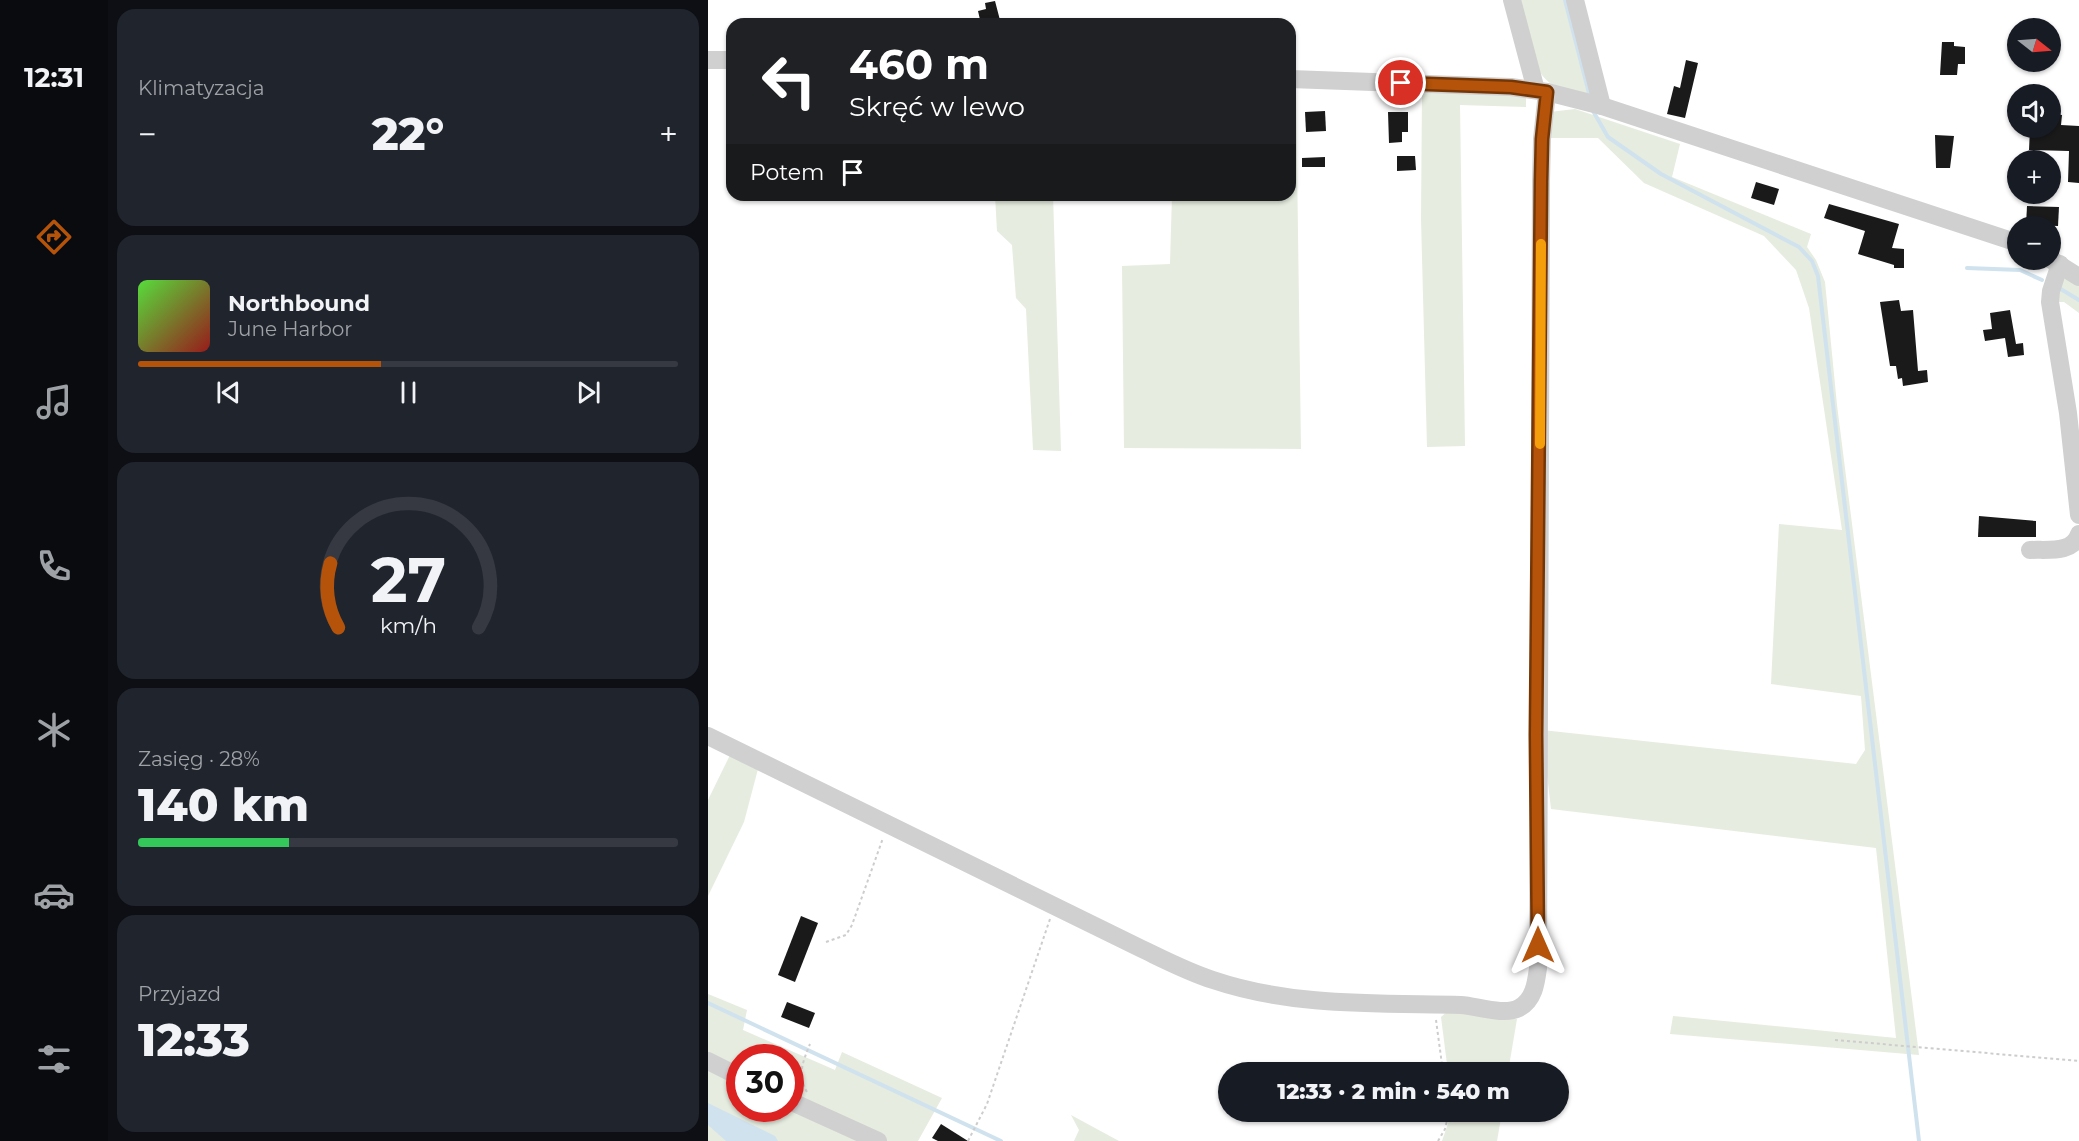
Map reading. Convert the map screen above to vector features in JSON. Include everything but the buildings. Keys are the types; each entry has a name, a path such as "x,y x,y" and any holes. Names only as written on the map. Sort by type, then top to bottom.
{"street":[{"path":"708,736 1190,972 1246,990 1306,1000 1512,1010 1518,1008 1532,993 1538,968 1542,91 1512,0"},
{"path":"1575,0 1602,106"},
{"path":"708,60 726,60"},
{"path":"1296,79 1542,91 1602,106 2007,239"},
{"path":"2061,266 2079,277"},
{"path":"2054,270 2050,302 2068,413 2079,515"},
{"path":"2030,550 2067,548 2073,545 2079,534"},
{"path":"708,1061 726,1070"},
{"path":"804,1107 878,1141"}],"path":[{"path":"826,942 846,935 852,925 881,843 891,825"},
{"path":"968,1141 987,1104 1037,953 1057,906"},
{"path":"1435,1005 1442,1062"},
{"path":"1834,1040 2079,1060"},
{"path":"804,1069 810,1044"},
{"path":"804,1086 813,1099"},
{"path":"1438,1141 1447,1122"}],"shaded area":[{"path":"1519,0 1582,0 1608,103 1566,91 1545,78 1538,69 1529,47"},
{"path":"1296,89 1301,449 1124,448 1122,266 1170,264 1172,201 1296,201"},
{"path":"1422,92 1526,95 1526,107 1460,105 1465,446 1427,447 1421,219"},
{"path":"1575,109 1680,144 1672,177 1811,234 1807,247 1816,260 1825,282 1837,405 1919,1055 1670,1034 1673,1016 1896,1038 1876,848 1551,809 1542,730 1856,764 1865,750 1861,696 1771,684 1779,524 1842,530 1809,308 1796,270 1764,236 1644,183 1598,138 1547,138 1550,112"},
{"path":"995,201 1053,201 1061,451 1033,450 1026,309 1016,298 1012,245 997,231"},
{"path":"2065,278 2079,285 2079,313 2064,302 2053,302"},
{"path":"730,755 758,769 744,822 708,896 708,800"},
{"path":"708,994 747,1010 743,1030 775,1044 726,1044 726,1122 804,1122 804,1057 835,1070 842,1052 942,1098 918,1141 708,1141"},
{"path":"1448,1011 1517,1019 1510,1062 1447,1062 1441,1017"},
{"path":"1071,1115 1119,1141 1074,1141 1079,1130"},
{"path":"1449,1122 1500,1122 1497,1141 1442,1141"}],"water":[{"path":"708,1103 726,1112 726,1122 747,1122 775,1136 778,1141 726,1141 708,1125"}],"waterway":[{"path":"1565,0 1590,97"},
{"path":"1593,111 1608,137 1661,174 1799,247 1812,261 1818,276 1919,1141"},
{"path":"1967,268 2020,270 2042,280"},
{"path":"2059,288 2079,300"},
{"path":"708,1003 1001,1141"}],"slow traffic":[{"path":"1540,444 1541,244"}],"route":[{"path":"1401,83 1511,87 1547,92 1542,139 1541,181 1536,735 1538,945"}]}
